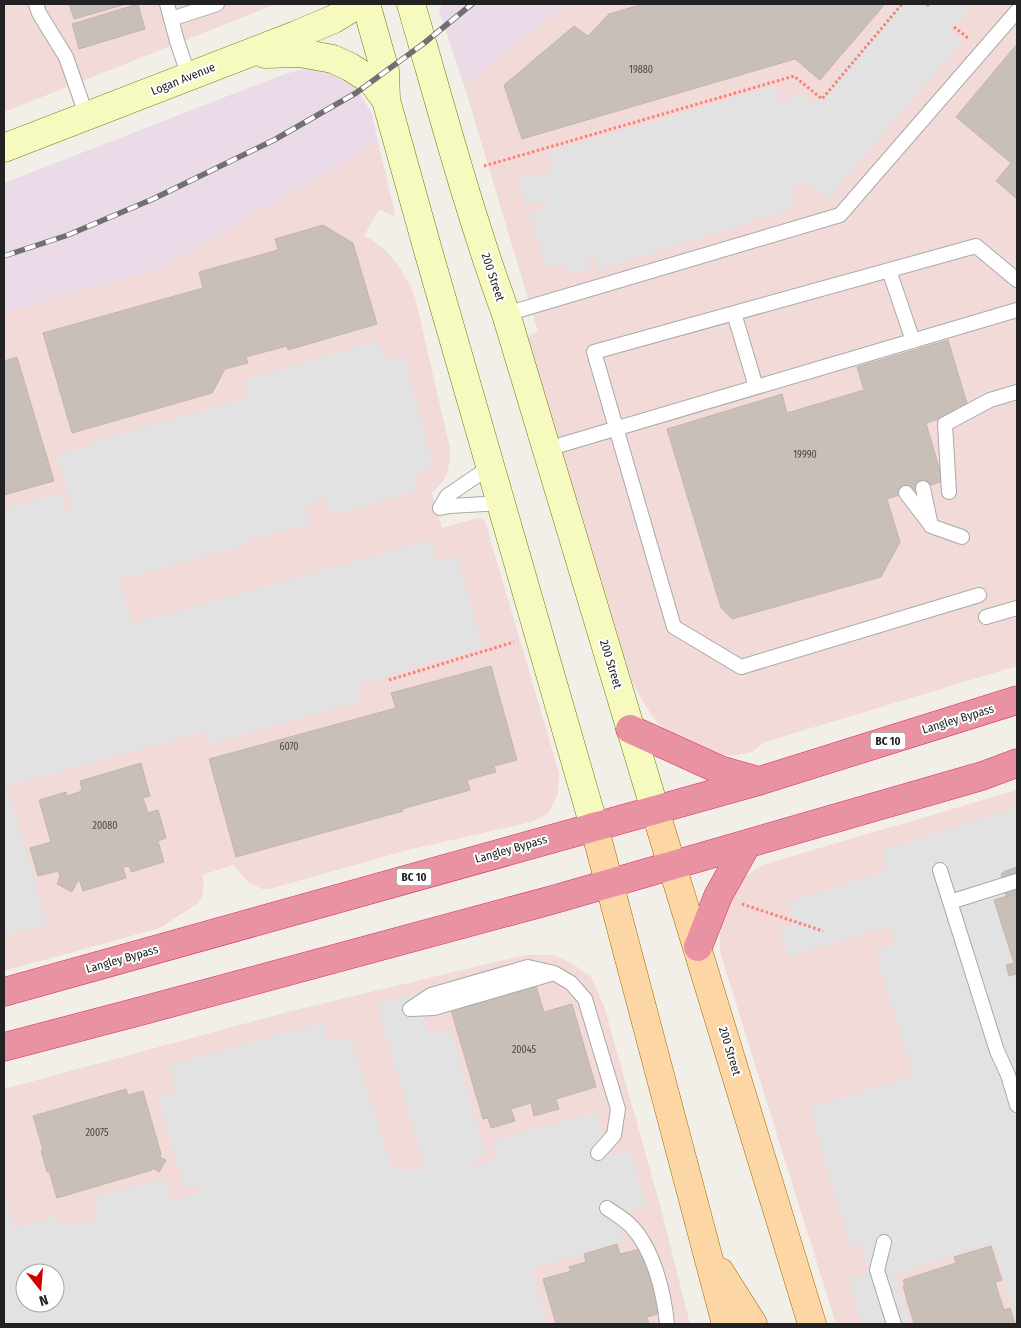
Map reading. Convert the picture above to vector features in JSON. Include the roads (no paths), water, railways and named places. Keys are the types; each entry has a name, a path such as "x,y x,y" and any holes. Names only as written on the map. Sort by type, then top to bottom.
{"highway":[{"name":"Langley Bypass","path":"4,992 759,781 1017,700"},
{"path":"630,729 720,770 759,781"},
{"path":"4,1046 140,1011 672,866 982,776 1017,763"},
{"path":"698,947 718,896 747,844"}],"main road":[{"name":"Logan Avenue","path":"4,148 334,19 358,4"},
{"path":"366,4 385,72 386,100 610,883 726,1324"},
{"name":"200 Street","path":"411,4 490,270 506,314 630,729 812,1324"},
{"path":"246,54 300,53 333,59 372,81 386,100"},
{"path":"706,1249 753,1324"}],"lane":[{"path":"36,4 66,57 87,117"},
{"path":"167,4 189,77"},
{"path":"171,19 217,4"},
{"path":"506,314 840,215 1017,11"},
{"path":"979,595 741,666 674,627 594,352 976,246 1017,280"},
{"path":"889,270 913,341"},
{"path":"547,449 756,387 880,356 913,341 1017,310"},
{"path":"734,312 756,387"},
{"path":"949,492 945,424 990,400 1017,392"},
{"path":"491,466 447,496 440,508 502,503"},
{"path":"923,488 931,526"},
{"path":"906,493 931,526 962,537"},
{"path":"986,617 1017,608"},
{"path":"940,870 997,1051 1013,1073 1017,1105"},
{"path":"950,902 1017,881"},
{"path":"410,1009 431,995 528,966 554,973 571,983 585,1000 618,1109 614,1135 598,1153"},
{"path":"607,1208 630,1225 648,1248 665,1306 667,1324"},
{"path":"884,1242 877,1270 894,1324"}],"railway":[{"path":"4,256 68,235 153,199 274,140 356,93 423,44 472,4"}]}
